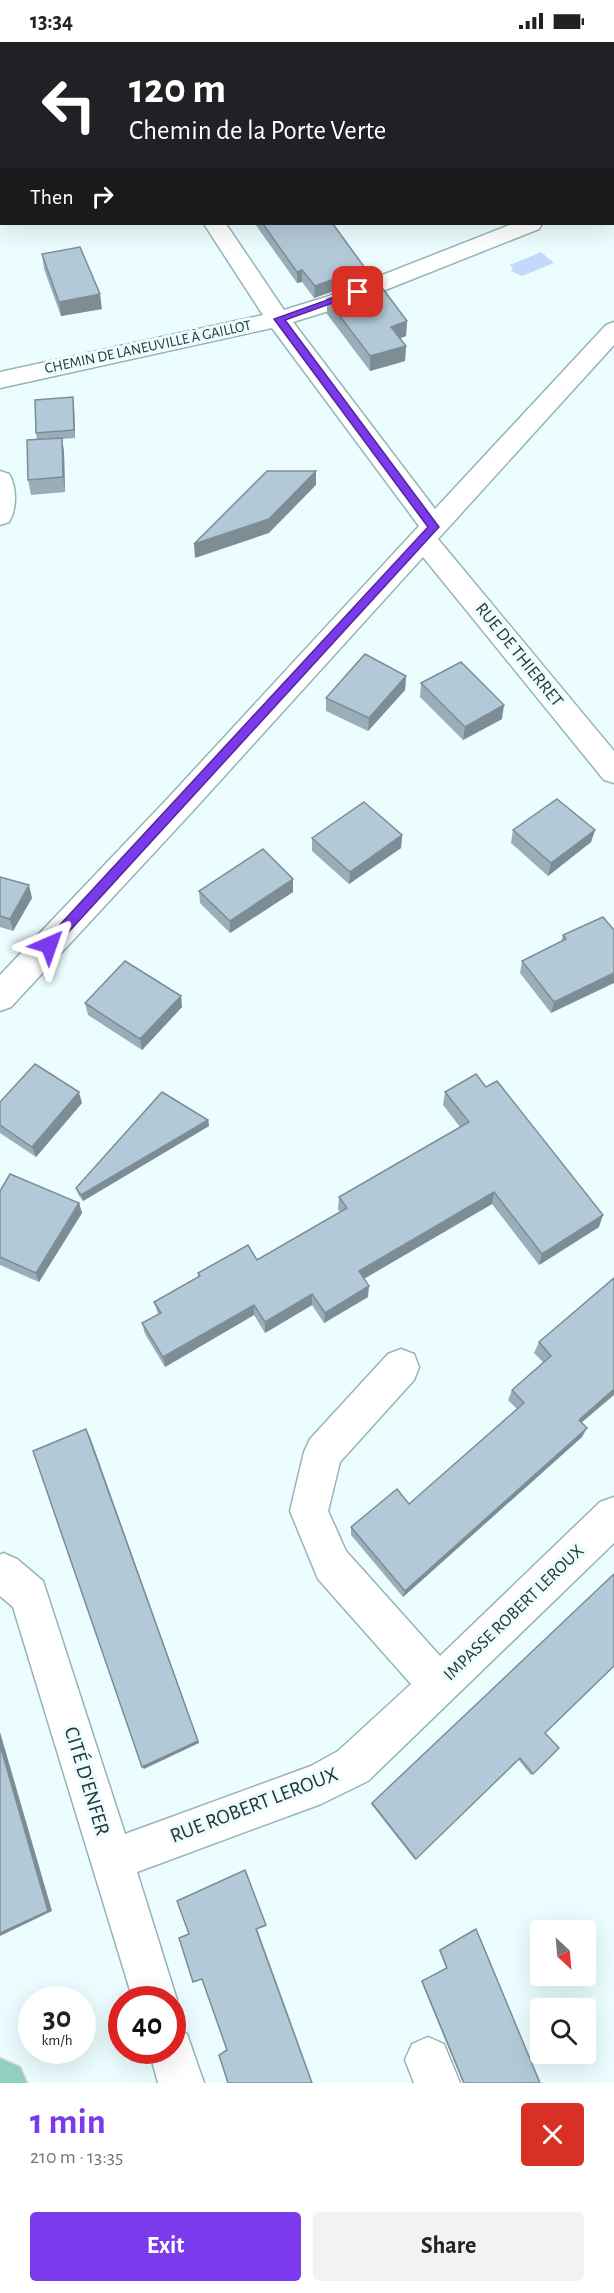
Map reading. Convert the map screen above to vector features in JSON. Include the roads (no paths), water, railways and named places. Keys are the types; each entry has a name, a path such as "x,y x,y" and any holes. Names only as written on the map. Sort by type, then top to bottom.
{"street":[{"name":"RUE DE THIERRET","path":"216,225 428,533 614,772"},
{"name":"CHEMIN DE LANEUVILLE À GAILLOT","path":"0,380 279,319 337,301 528,225"},
{"path":"0,997 180,805 614,330"},
{"path":"0,480 2,506 0,516"},
{"name":"IMPASSE ROBERT LEROUX","path":"401,1367 323,1452 309,1511 332,1565 439,1685 614,1516"},
{"name":"CITÉ D'ENFER","path":"3,1573 29,1595 151,1986"},
{"name":"RUE ROBERT LEROUX","path":"111,1860 321,1783 353,1766 439,1685"},
{"path":"175,2064 181,2083"}],"water":[{"path":"541,252 554,263 522,276 511,271 513,268 510,265"}]}
